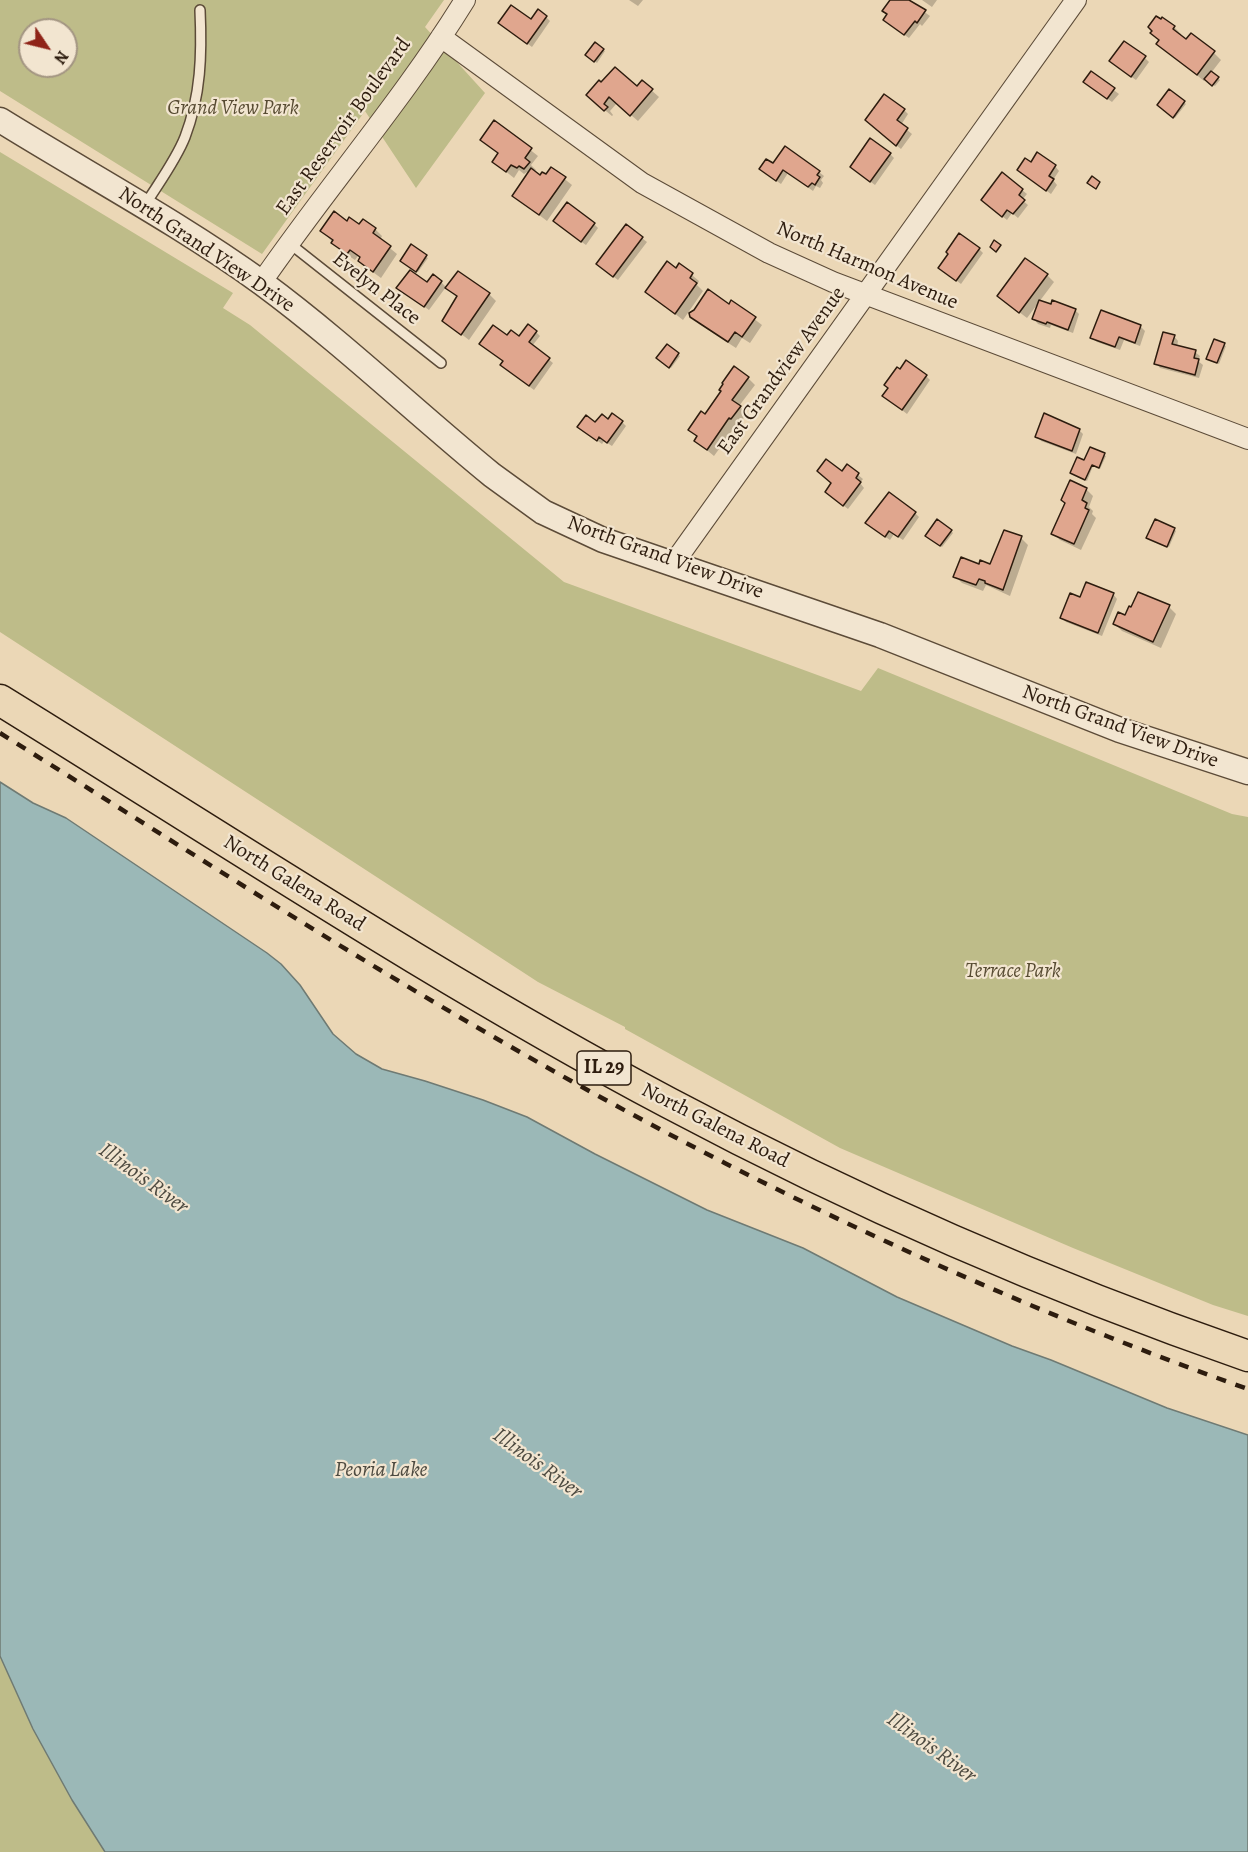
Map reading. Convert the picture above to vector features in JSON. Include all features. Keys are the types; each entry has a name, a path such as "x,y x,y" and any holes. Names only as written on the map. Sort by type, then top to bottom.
{"main road":[{"name":"North Galena Road","path":"0,700 477,995 673,1105 818,1178 977,1251 1145,1319 1248,1356"}],"street":[{"name":"East Reservoir Boulevard","path":"261,283 390,111 465,0"},
{"name":"East Grandview Avenue","path":"673,564 1076,0"},
{"name":"North Harmon Avenue","path":"441,37 642,183 769,252 865,295 1248,439"},
{"name":"North Grand View Drive","path":"0,120 144,207 261,283 346,350 486,470 531,504 554,518 581,531 958,664 1095,720 1248,772"}],"lane":[{"path":"144,207 184,139 197,96 202,54 200,10"},
{"name":"Evelyn Place","path":"289,243 441,363"}],"green space":[{"name":"Grand View Park","path":"0,0 444,0 425,27 485,93 416,188 365,111 262,254 0,91"},
{"name":"Terrace Park","path":"0,152 233,293 223,308 250,325 564,582 861,691 878,668 1232,814 1248,817 1248,1316 1213,1305 1073,1248 840,1148 625,1027 538,982 0,632"},
{"path":"0,1656 72,1800 105,1852 0,1852"}],"water":[{"name":"Peoria Lake","path":"0,782 33,803 66,818 267,953 281,964 300,985 333,1034 356,1054 382,1069 483,1100 527,1117 707,1210 803,1248 897,1297 1167,1408 1248,1435 1248,1852 105,1852 72,1800 33,1729 0,1656"}],"building":[{"path":"890,0 909,0 926,10 917,23 915,21 904,35 883,20 887,14 882,11"},
{"path":"511,5 531,19 538,9 547,16 527,44 498,23"},
{"path":"1156,16 1161,19 1162,17 1175,26 1173,29 1186,39 1191,33 1215,51 1197,75 1156,44 1159,40 1150,33 1152,31 1148,27"},
{"path":"1124,41 1146,56 1131,77 1109,61"},
{"path":"595,42 604,49 594,62 585,55"},
{"path":"615,67 637,86 642,80 653,89 630,116 609,97 604,104 608,107 604,111 586,95"},
{"path":"1091,71 1115,88 1107,99 1083,82"},
{"path":"1211,71 1219,77 1212,86 1204,79"},
{"path":"1169,89 1185,101 1173,118 1157,105"},
{"path":"884,94 905,109 897,120 908,128 896,146 865,120"},
{"path":"494,120 532,148 525,158 530,162 524,169 511,165 506,172 492,162 498,153 480,140"},
{"path":"870,138 891,153 870,182 850,167"},
{"path":"785,146 820,171 817,175 820,177 815,185 812,183 808,187 783,170 776,181 759,169 766,159 773,163"},
{"path":"1037,152 1056,165 1049,176 1054,179 1046,191 1017,170 1025,158 1031,162"},
{"path":"551,167 566,177 539,215 512,196 531,168 540,175 542,172 546,174"},
{"path":"1002,172 1023,189 1019,195 1025,200 1013,214 1007,210 1002,217 981,200"},
{"path":"1092,176 1100,182 1096,189 1087,183"},
{"path":"567,202 595,223 581,242 553,221"},
{"path":"334,211 347,221 349,217 359,224 363,219 376,228 373,233 391,246 373,272 358,261 360,257 350,250 347,254 331,243 333,240 320,231"},
{"path":"626,224 643,237 613,277 596,264"},
{"path":"959,233 980,248 956,281 938,268"},
{"path":"994,240 1001,245 996,252 990,247"},
{"path":"411,244 427,255 416,272 400,261"},
{"path":"1025,258 1048,274 1019,313 997,296"},
{"path":"667,261 676,268 679,263 693,273 690,278 697,283 675,314 645,292"},
{"path":"410,270 427,282 433,274 442,281 424,307 396,288"},
{"path":"458,271 490,293 461,335 442,321 457,296 445,288"},
{"path":"708,289 729,304 731,300 756,317 742,337 735,332 728,342 690,317 689,313 694,310"},
{"path":"1039,300 1051,304 1052,300 1076,309 1068,330 1032,319"},
{"path":"1101,310 1141,325 1135,343 1119,337 1115,347 1090,338"},
{"path":"528,324 537,331 529,342 550,358 529,386 500,365 503,361 479,344 493,325 507,335 511,330 519,336"},
{"path":"1163,332 1175,335 1172,344 1196,350 1194,358 1199,359 1195,375 1154,364"},
{"path":"1214,339 1225,343 1217,363 1206,359"},
{"path":"667,344 679,353 669,368 656,358"},
{"path":"906,360 927,375 902,410 882,396 888,388 884,385 897,367 900,369"},
{"path":"734,366 749,377 732,400 741,406 731,419 729,418 707,450 694,441 697,436 688,430 701,411 705,414 721,391 719,390 722,383"},
{"path":"612,413 623,421 607,443 599,437 597,441 577,427 586,415 595,422 602,414 608,419"},
{"path":"1044,413 1080,429 1072,451 1035,437"},
{"path":"1090,447 1105,453 1099,468 1092,465 1085,480 1070,473 1077,457 1084,460"},
{"path":"826,459 842,471 847,464 859,473 856,478 861,482 843,506 825,492 831,483 817,471"},
{"path":"1070,480 1087,488 1082,500 1087,503 1085,508 1089,510 1074,544 1051,534 1065,503 1061,500"},
{"path":"889,492 916,512 898,537 889,531 885,537 865,523"},
{"path":"937,519 952,530 940,546 925,536"},
{"path":"1155,519 1175,528 1167,547 1146,538"},
{"path":"1004,530 1022,536 1003,590 979,579 976,585 953,577 961,557 979,564 980,560 990,564"},
{"path":"1086,582 1114,593 1098,633 1060,618 1070,593 1080,597"},
{"path":"1138,592 1170,605 1153,642 1113,624 1118,612 1125,615"}],"railway":[{"path":"0,733 259,896 454,1014 696,1148 786,1194 968,1278 1061,1318 1248,1389"}],"water label":[{"name":"Illinois River","path":"143,1179"},
{"name":"Illinois River","path":"537,1464"},
{"name":"Illinois River","path":"931,1748"}]}
